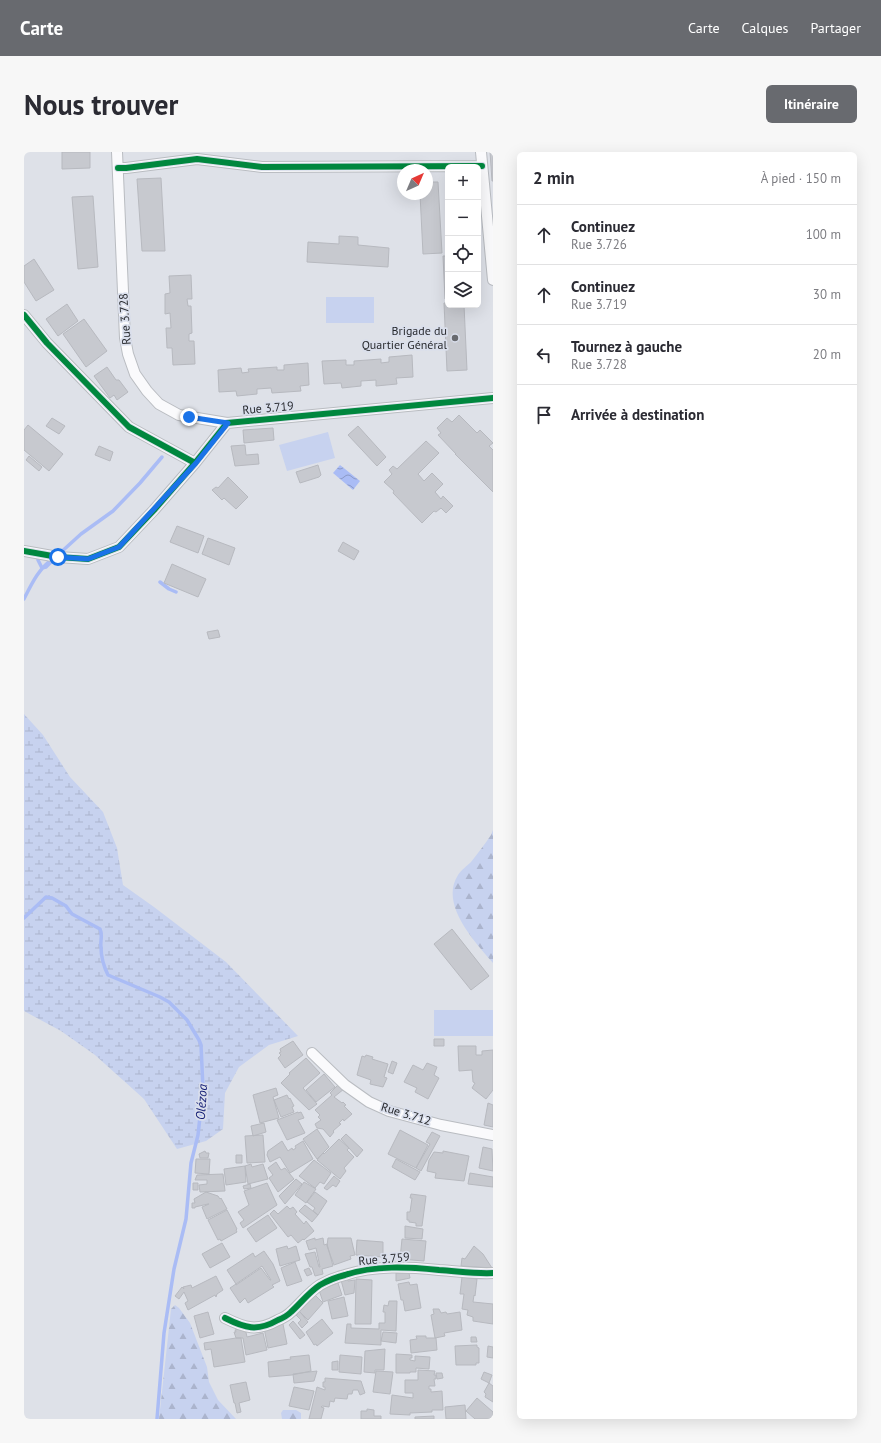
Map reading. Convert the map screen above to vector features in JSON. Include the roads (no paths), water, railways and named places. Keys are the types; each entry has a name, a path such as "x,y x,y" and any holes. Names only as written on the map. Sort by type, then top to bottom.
{"street":[{"name":"Rue 3.728","path":"117,152 125,338 128,354 135,374 147,391 159,404 179,415 228,423"},
{"path":"481,152 493,280"},
{"path":"118,168 197,159 262,167 482,166"},
{"path":"24,315 47,343 129,427 196,463"},
{"name":"Rue 3.719","path":"24,551 58,557 88,559 119,547 196,463 228,423 493,398"},
{"name":"Rue 3.712","path":"312,1053 345,1085 369,1102 389,1111 441,1125 493,1135"},
{"name":"Rue 3.759","path":"225,1318 248,1328 260,1328 273,1323 290,1313 304,1298 320,1285 345,1275 364,1271 404,1267 471,1273 493,1273"}],"water":[{"path":"340,465 360,481 353,490 333,473"}],"waterway":[{"path":"59,554 81,534 113,511 162,457"},
{"path":"24,599 40,571 54,558"},
{"path":"38,560 42,568 46,567 51,562"},
{"path":"160,582 176,592"},
{"name":"Olézoa","path":"24,918 46,897 52,898 66,906 72,914 100,929 102,958 108,975 169,1002 187,1020 201,1045 203,1089 198,1135 191,1163 186,1219 174,1269 164,1333 157,1419"}],"place":[{"name":"Brigade du Quartier Général","path":"455,338"}]}
